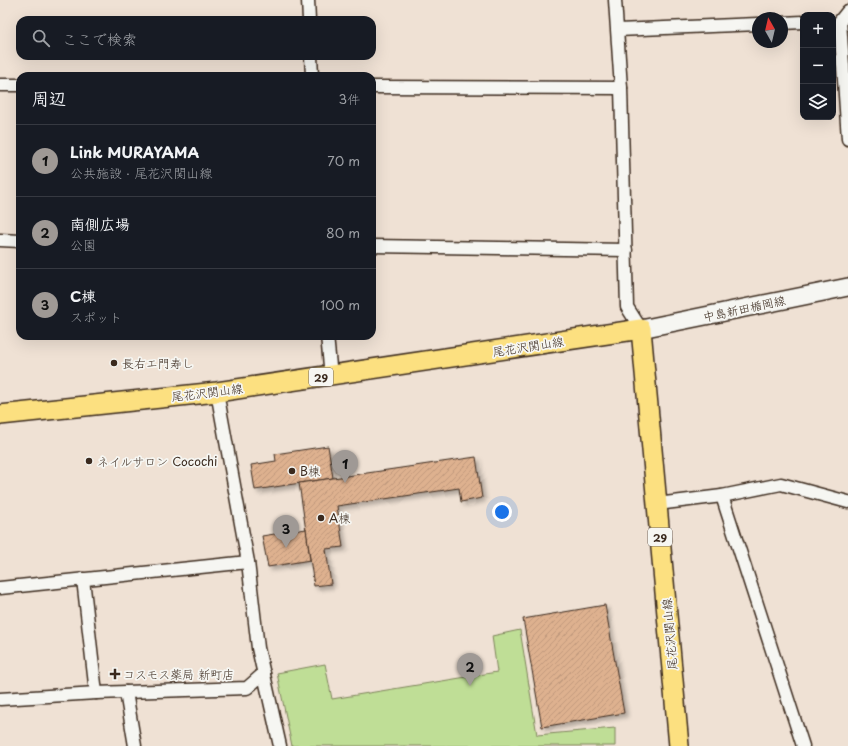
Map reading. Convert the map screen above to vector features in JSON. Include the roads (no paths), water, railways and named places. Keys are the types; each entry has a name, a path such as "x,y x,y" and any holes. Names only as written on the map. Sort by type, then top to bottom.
{"main road":[{"name":"中島新田楯岡線","path":"641,329 848,286"},
{"name":"尾花沢関山線","path":"0,416 217,392 641,329 678,746"}],"street":[{"path":"308,0 309,16"},
{"path":"615,0 621,88 627,307 641,329"},
{"path":"848,12 840,20 848,139"},
{"path":"788,23 800,22"},
{"path":"618,30 752,24"},
{"path":"311,60 312,72"},
{"path":"0,85 16,85"},
{"path":"376,87 621,88"},
{"path":"0,240 16,241"},
{"path":"376,246 626,250"},
{"path":"327,340 330,376"},
{"path":"217,392 248,562 258,648 280,746"},
{"path":"657,504 722,496 781,484 848,502"},
{"path":"722,496 803,746"},
{"path":"0,588 248,562"},
{"path":"83,579 96,693"},
{"path":"0,699 96,693 247,688 264,673"},
{"path":"126,692 135,746"}],"place":[{"name":"長右エ門寿し","path":"114,363"},
{"name":"ネイルサロン Cocochi","path":"89,461"},
{"name":"B棟","path":"292,471"},
{"name":"Link MURAYAMA","path":"345,483"},
{"name":"A棟","path":"321,518"},
{"name":"C棟","path":"286,548"},
{"name":"コスモス薬局 新町店","path":"115,674"},
{"name":"南側広場","path":"470,686"}]}
